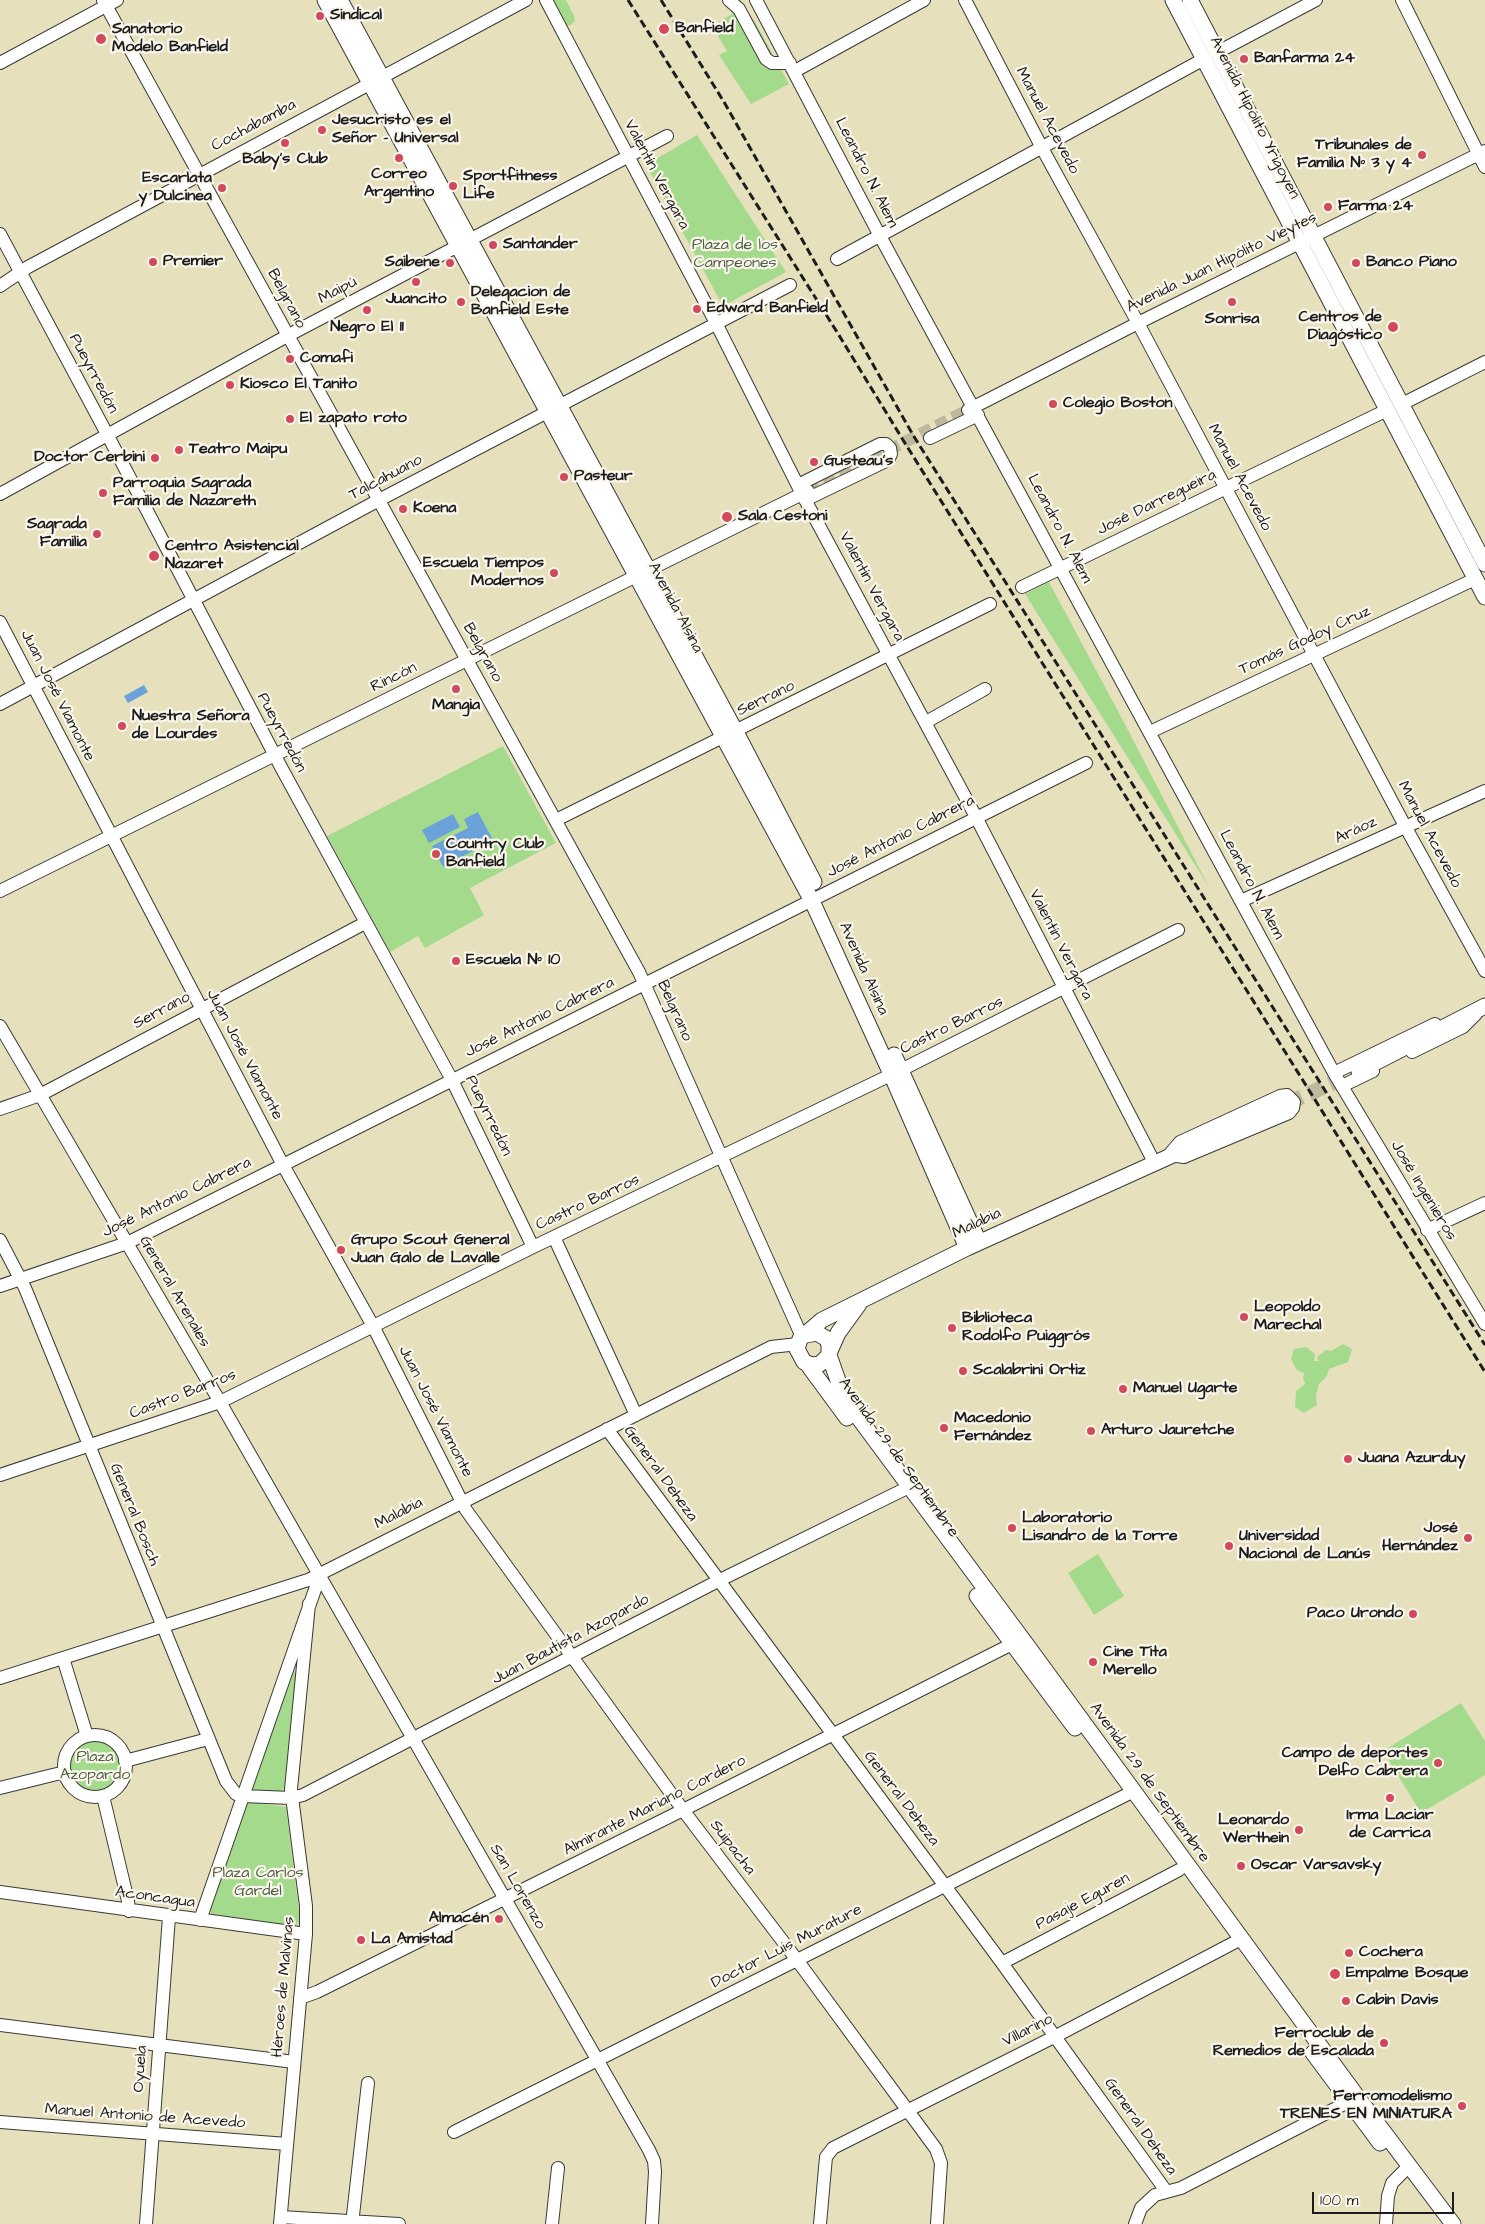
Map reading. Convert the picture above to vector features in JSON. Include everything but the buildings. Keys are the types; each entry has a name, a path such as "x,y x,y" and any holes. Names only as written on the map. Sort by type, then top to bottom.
{"main road":[{"name":"Avenida Alsina","path":"325,0 375,79 643,572 816,898 973,1245"},
{"name":"Avenida Alsina","path":"340,0 375,79"},
{"name":"Avenida Hipólito Yrigoyen","path":"1173,0 1211,56 1306,239 1387,410 1485,597"},
{"name":"Avenida Hipólito Yrigoyen","path":"1190,0 1211,56"},
{"name":"Avenida Hipólito Yrigoyen","path":"1306,239 1402,404 1485,564"},
{"path":"1359,1071 1485,1006"},
{"name":"Malabia","path":"802,1339 822,1320 973,1245 1288,1103"},
{"path":"829,1353 830,1345 823,1335 811,1333 802,1339 800,1358 808,1364 820,1364 829,1353 838,1333 862,1301"},
{"name":"Avenida 29 de Septiembre","path":"829,1353 847,1402 905,1490"},
{"name":"Avenida 29 de Septiembre","path":"808,1364 1018,1642 1352,2098 1406,2169 1453,2224"},
{"name":"Avenida 29 de Septiembre","path":"1130,1794 1179,1870 1237,1941"},
{"name":"Avenida 29 de Septiembre","path":"1406,2169 1440,2224"}],"street":[{"name":"Cochabamba","path":"0,286 20,272 200,174 526,0"},
{"name":"Valentín Vergara","path":"546,0 803,492 976,817 1154,1162"},
{"name":"Leandro N. Alem","path":"756,0 793,66 880,236 974,411 1061,567 1334,1073"},
{"path":"731,1 739,9 766,59 772,64 793,66 924,0"},
{"name":"Manuel Acevedo","path":"965,0 1042,148 1138,322 1405,826 1485,971"},
{"path":"837,259 1316,0"},
{"path":"1402,0 1482,153 1485,167"},
{"path":"0,63 108,2"},
{"name":"Belgrano","path":"108,2 287,336 556,820 645,985 802,1339"},
{"name":"Maipú","path":"0,494 287,336 629,158 667,136"},
{"name":"Avenida Juan Hipólito Vieytes","path":"930,438 974,411 1138,322 1482,153"},
{"name":"Pueyrredón","path":"0,234 275,756 452,1080 533,1247"},
{"name":"Talcahuano","path":"0,704 379,500 553,408 717,325 790,285"},
{"path":"1402,404 1485,362"},
{"name":"José Darregueira","path":"1022,587 1387,410"},
{"path":"880,444 886,444 890,448 891,454 888,460 803,492 880,444"},
{"name":"Rincón","path":"0,891 467,661 803,492"},
{"name":"Tomás Godoy Cruz","path":"1150,732 1475,579"},
{"name":"Serrano","path":"556,820 890,656 990,604"},
{"name":"Juan José Viamonte","path":"0,622 284,1165 373,1326 462,1502"},
{"path":"926,722 985,689"},
{"name":"José Antonio Cabrera","path":"0,1286 127,1243 645,985 1086,762"},
{"name":"Aráoz","path":"1242,902 1485,791"},
{"name":"Serrano","path":"0,1109 40,1095 201,1008 365,923"},
{"name":"Castro Barros","path":"0,1475 220,1402 533,1247 896,1072 1178,930"},
{"path":"1334,1073 1457,1013 1485,1006"},
{"path":"1342,1086 1463,1027 1485,1006"},
{"name":"General Arenales","path":"0,1026 320,1575"},
{"name":"José Ingenieros","path":"1334,1073 1485,1324"},
{"name":"Malabia","path":"1287,1095 1293,1100 1293,1108 1289,1112 1184,1157 1169,1155 1180,1142 1280,1096 1287,1095"},
{"path":"1427,1230 1485,1203"},
{"path":"554,1237 636,1415"},
{"name":"General Bosch","path":"0,1240 22,1280 208,1739 230,1788 236,1794 243,1796"},
{"name":"Malabia","path":"0,1678 299,1584 771,1347 802,1339"},
{"name":"General Deheza","path":"608,1429 718,1582 1002,1962 1166,2191"},
{"name":"Juan Bautista Azopardo","path":"243,1796 291,1798 303,1795 718,1582 905,1490"},
{"name":"Suipacha","path":"462,1502 683,1810 797,1960 939,2156 941,2163 937,2224"},
{"name":"Héroes de Malvinas","path":"200,1920 320,1575"},
{"name":"San Lorenzo","path":"320,1575 654,2161 652,2224"},
{"name":"Héroes de Malvinas","path":"280,2220 306,1934 306,1906 291,1798 310,1604"},
{"name":"Almirante Mariano Cordero","path":"300,1998 317,1992 505,1899 1018,1642"},
{"path":"63,1658 87,1736"},
{"path":"87,1736 102,1736 109,1739 116,1744 125,1761 125,1773 119,1785 103,1796 89,1796 76,1790 64,1772 69,1750 87,1736"},
{"path":"125,1761 208,1739"},
{"path":"0,1788 64,1772"},
{"name":"Doctor Luis Murature","path":"454,2132 944,1885 1130,1794"},
{"path":"103,1796 129,1912"},
{"name":"Pasaje Eguren","path":"1002,1962 1179,1870"},
{"name":"Aconcagua","path":"0,1892 129,1912 306,1934"},
{"name":"Oyuela","path":"146,2224 169,1917"},
{"name":"Villarino","path":"820,2224 826,2157 829,2152 840,2144 1056,2036 1237,1941"},
{"path":"0,2025 294,2062"},
{"path":"353,2222 368,2083"},
{"path":"1135,2221 1146,2201 1166,2191 1181,2188 1352,2098"},
{"name":"Manuel Antonio de Acevedo","path":"0,2122 287,2144"},
{"path":"552,2224 558,2168"},
{"path":"1386,2224 1388,2196 1392,2183 1406,2169"},
{"path":"280,2220 399,2224"}],"green space":[{"path":"552,0 566,0 575,21 571,25 567,26 564,24"},
{"path":"737,11 754,20 789,84 751,104 719,55 727,51 712,26"},
{"name":"Plaza de los Campeones","path":"697,135 786,272 723,306 646,165"},
{"path":"1049,582 1128,730 1209,887 1025,594"},
{"name":"Country Club Banfield","path":"503,746 556,843 470,888 484,915 425,948 418,936 390,952 327,836"},
{"path":"1343,1344 1352,1349 1348,1362 1329,1369 1327,1376 1319,1384 1316,1395 1317,1405 1304,1413 1295,1407 1296,1391 1305,1384 1304,1373 1297,1370 1291,1359 1294,1349 1306,1347 1315,1354 1314,1361 1319,1361 1317,1357 1326,1350 1331,1351"},
{"path":"1098,1554 1124,1596 1094,1615 1068,1573"},
{"path":"294,1671 296,1671 284,1789 280,1792 255,1792 251,1789"},
{"name":"Campo de deportes Delfo Cabrera","path":"1461,1703 1485,1741 1485,1775 1421,1813 1383,1751"},
{"name":"Plaza Azopardo","path":"95,1740 105,1742 114,1748 120,1757 122,1767 120,1777 114,1786 105,1792 95,1794 85,1792 76,1786 70,1777 68,1767 70,1757 76,1748 85,1742"},
{"name":"Plaza Carlos Gardel","path":"249,1802 286,1807 300,1920 297,1925 292,1927 214,1917 211,1914 210,1909 245,1806"}],"water":[{"path":"144,685 148,692 128,703 124,696"},
{"path":"478,812 493,840 443,867 432,846 468,828 464,819"},
{"path":"453,814 460,827 429,843 422,830"}],"tunnel":[{"path":"808,491 968,410"},
{"path":"1288,1103 1359,1071"}],"railway":[{"path":"628,0 1485,1372"},
{"path":"661,0 724,102 913,435 1485,1345"}],"place":[{"name":"Sindical","path":"320,16"},
{"name":"Banfield","path":"664,29"},
{"name":"Sanatorio Modelo Banfield","path":"101,39"},
{"name":"Banfarma 24","path":"1244,59"},
{"name":"Jesucristo es el Señor - Universal","path":"322,130"},
{"name":"Baby's Club","path":"285,143"},
{"name":"Tribunales de Familia Nº 3 y 4","path":"1422,155"},
{"name":"Correo Argentino","path":"399,158"},
{"name":"Sportfitness Life","path":"453,186"},
{"name":"Escarlata y Dulcinea","path":"222,188"},
{"name":"Farma 24","path":"1328,207"},
{"name":"Santander","path":"493,245"},
{"name":"Premier","path":"153,262"},
{"name":"Saibene","path":"450,263"},
{"name":"Banco Piano","path":"1356,263"},
{"name":"Juancito","path":"416,282"},
{"name":"Delegacion de Banfield Este","path":"461,302"},
{"name":"Sonrisa","path":"1232,302"},
{"name":"Edward Banfield","path":"697,309"},
{"name":"Negro El 11","path":"367,310"},
{"name":"Centros de Diagóstico","path":"1393,327"},
{"name":"Comafi","path":"290,359"},
{"name":"Kiosco El Tanito","path":"230,385"},
{"name":"Colegio Boston","path":"1053,404"},
{"name":"El zapato roto","path":"290,419"},
{"name":"Teatro Maipu","path":"179,450"},
{"name":"Doctor Cerbini","path":"155,458"},
{"name":"Gusteau's","path":"814,462"},
{"name":"Pasteur","path":"564,477"},
{"name":"Parroquia Sagrada Familia de Nazareth","path":"103,493"},
{"name":"Koena","path":"403,509"},
{"name":"Sala Cestoni","path":"727,517"},
{"name":"Sagrada Familia","path":"97,534"},
{"name":"Centro Asistencial Nazaret","path":"154,556"},
{"name":"Escuela Tiempos Modernos","path":"554,573"},
{"name":"Mangia","path":"456,689"},
{"name":"Nuestra Señora de Lourdes","path":"122,726"},
{"name":"Country Club Banfield","path":"436,854"},
{"name":"Escuela Nº 10","path":"456,961"},
{"name":"Grupo Scout General Juan Galo de Lavalle","path":"341,1250"},
{"name":"Leopoldo Marechal","path":"1244,1317"},
{"name":"Biblioteca Rodolfo Puiggrós","path":"952,1328"},
{"name":"Scalabrini Ortiz","path":"963,1371"},
{"name":"Manuel Ugarte","path":"1123,1389"},
{"name":"Macedonio Fernández","path":"944,1428"},
{"name":"Arturo Jauretche","path":"1091,1431"},
{"name":"Juana Azurduy","path":"1348,1459"},
{"name":"Laboratorio Lisandro de la Torre","path":"1012,1528"},
{"name":"José Hernández","path":"1468,1538"},
{"name":"Universidad Nacional de Lanús","path":"1229,1546"},
{"name":"Paco Urondo","path":"1413,1614"},
{"name":"Cine Tita Merello","path":"1093,1662"},
{"name":"Campo de deportes Delfo Cabrera","path":"1438,1763"},
{"name":"Irma Laciar de Carrica","path":"1390,1798"},
{"name":"Leonardo Werthein","path":"1299,1830"},
{"name":"Oscar Varsavsky","path":"1241,1866"},
{"name":"Almacén","path":"499,1919"},
{"name":"La Amistad","path":"361,1940"},
{"name":"Cochera","path":"1349,1953"},
{"name":"Empalme Bosque","path":"1335,1974"},
{"name":"Cabin Davis","path":"1346,2001"},
{"name":"Ferroclub de Remedios de Escalada","path":"1384,2043"},
{"name":"Ferromodelismo TRENES EN MINIATURA","path":"1462,2106"}]}
